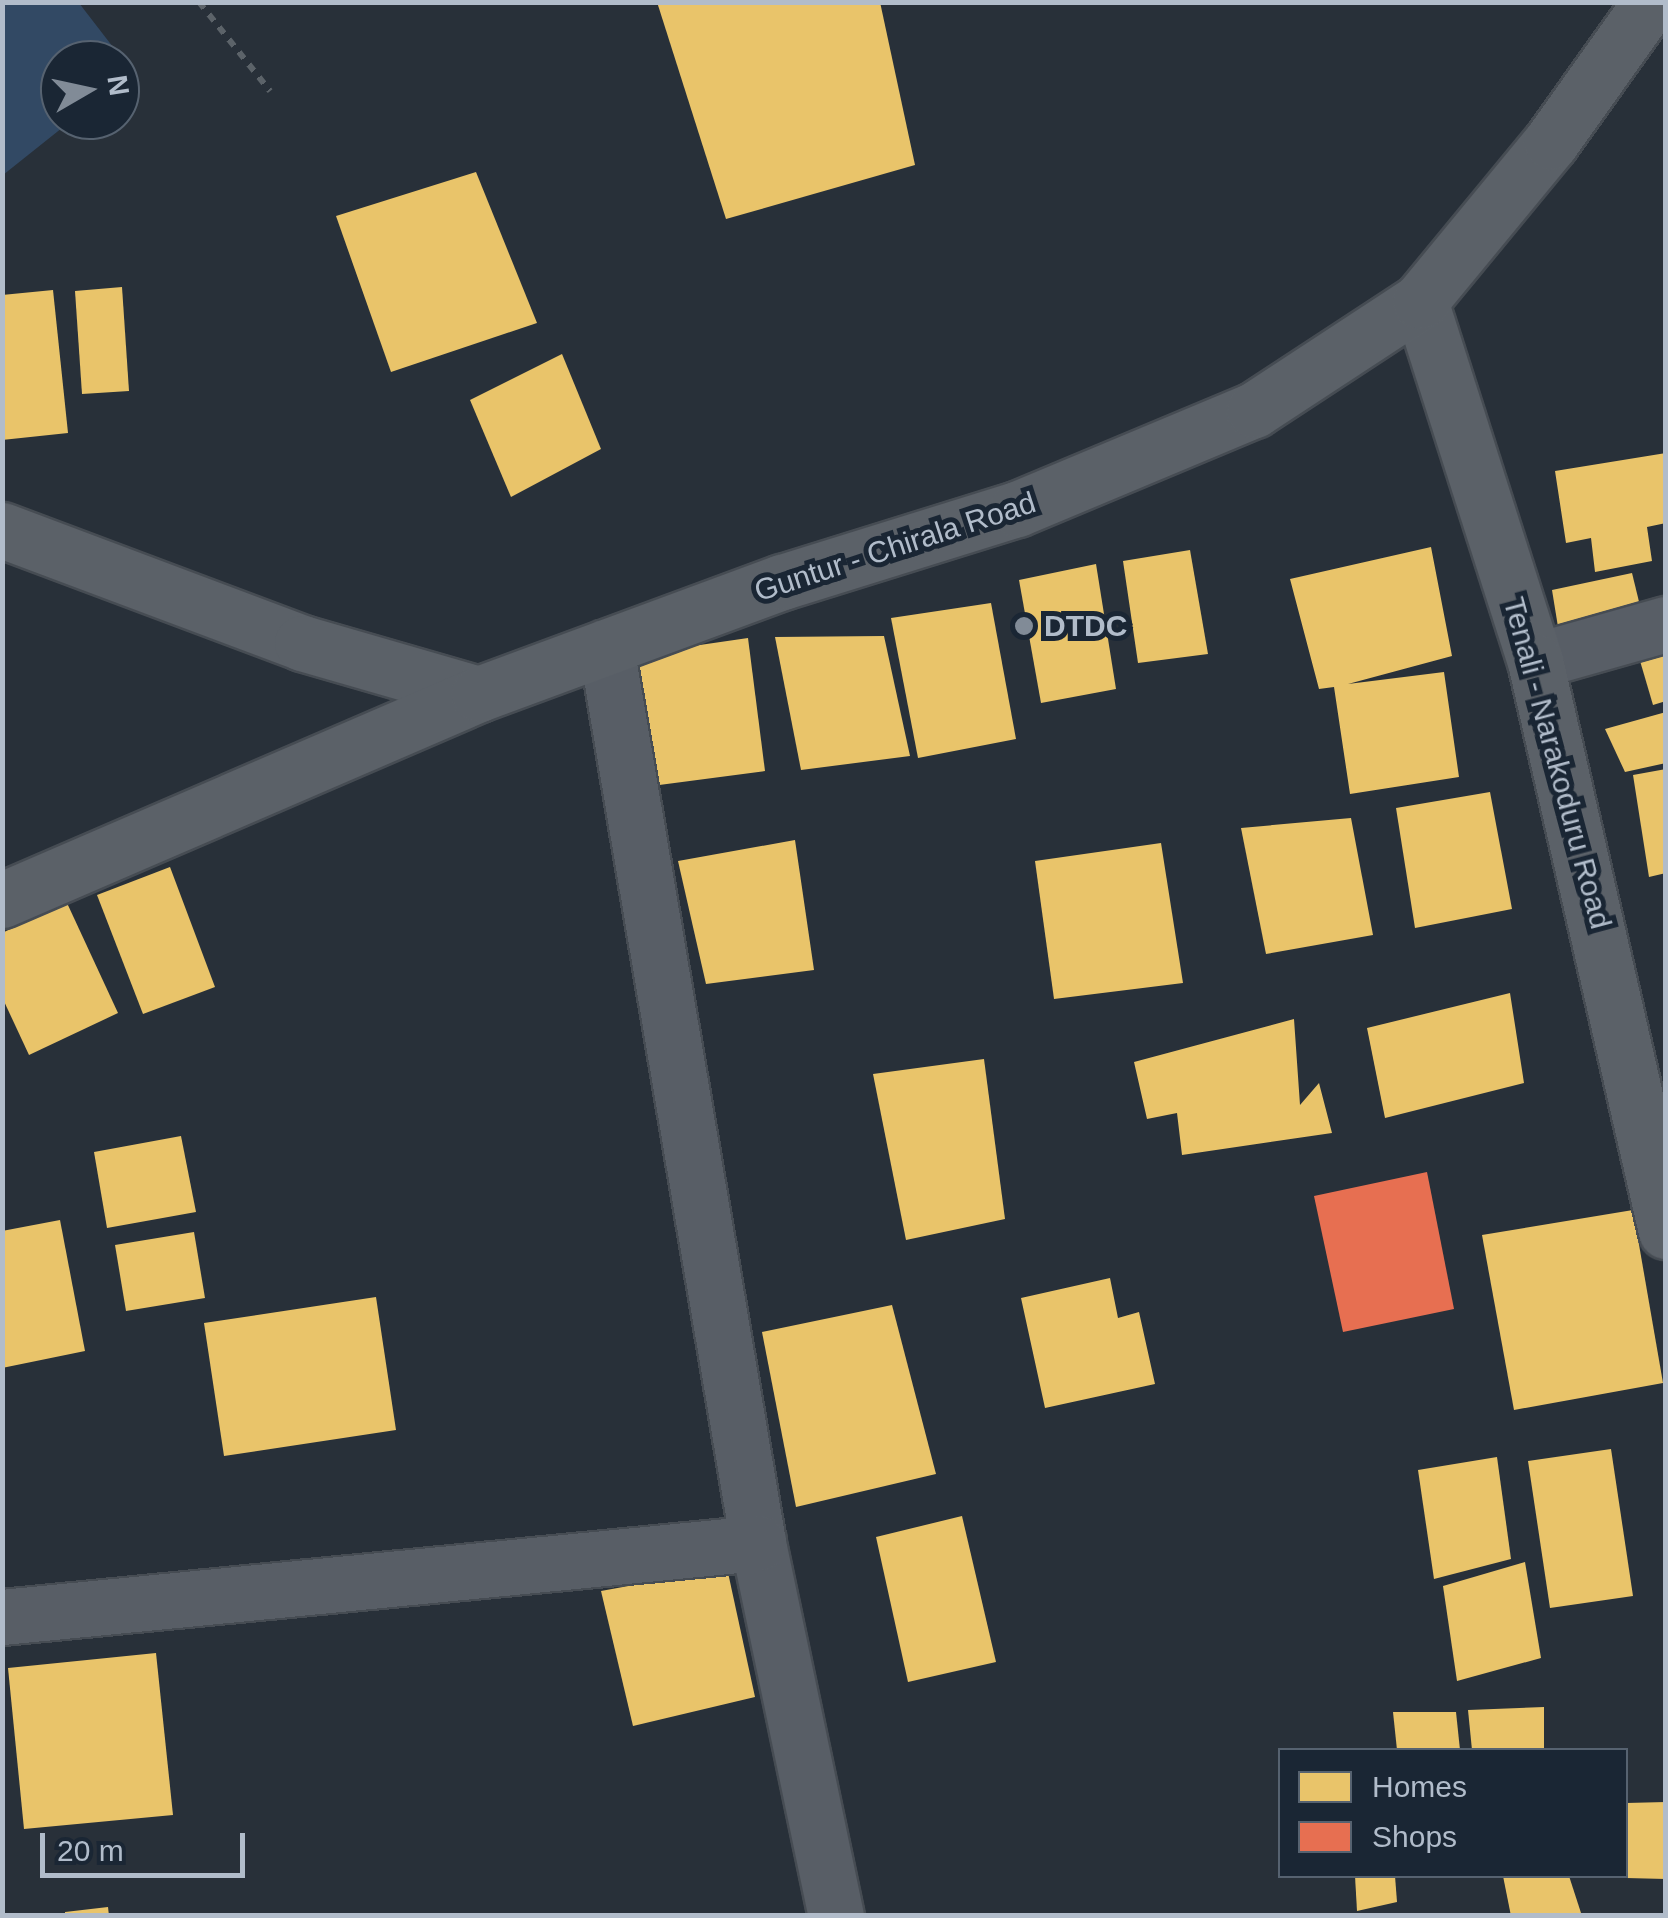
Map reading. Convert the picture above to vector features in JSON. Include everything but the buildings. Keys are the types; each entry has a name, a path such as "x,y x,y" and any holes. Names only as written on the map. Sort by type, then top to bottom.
{"main road":[{"name":"Guntur - Chirala Road","path":"2,900 478,694 1136,464 1254,410 1420,302 1552,142 1651,2"},
{"name":"Tenali - Narakoduru Road","path":"1420,302 1535,662 1666,1232"},
{"path":"2,530 302,643 478,694"}],"street":[{"path":"1535,662 1666,624"},
{"path":"606,647 758,1543 836,1916"},
{"path":"2,1617 758,1543"}],"path":[{"path":"199,2 270,91"}],"water":[{"path":"3,2 79,3 108,40 40,40 40,140 47,140 3,175"}],"place":[{"name":"DTDC","path":"1024,626"}]}
